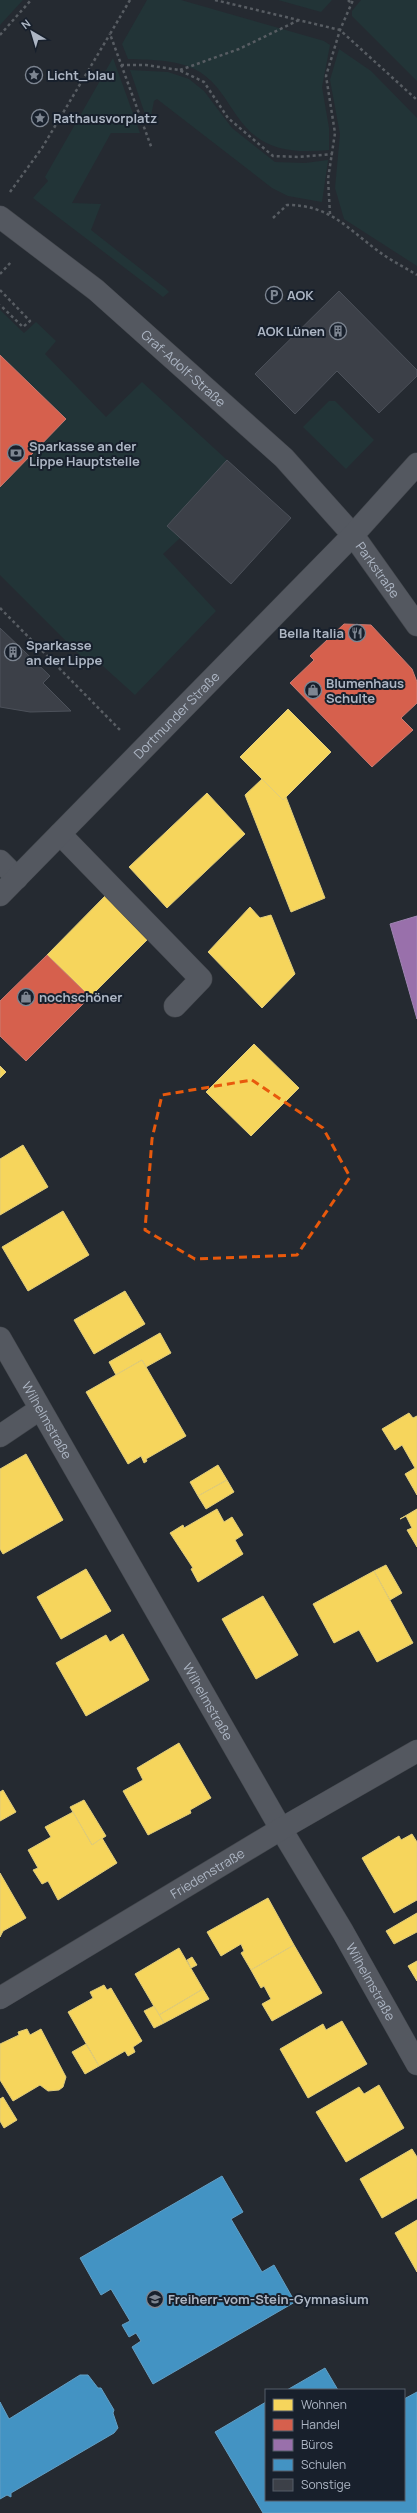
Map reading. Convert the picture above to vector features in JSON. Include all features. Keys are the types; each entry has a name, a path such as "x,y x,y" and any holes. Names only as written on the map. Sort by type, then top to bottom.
{"street":[{"name":"Graf-Adolf-Straße","path":"0,217 96,290 284,458 353,535"},
{"name":"Dortmunder Straße","path":"0,895 353,535 417,464"},
{"name":"Parkstraße","path":"353,535 417,625"},
{"path":"60,834 201,980 176,1006"},
{"path":"0,861 17,878"},
{"name":"Wilhelmstraße","path":"0,1338 281,1829 344,1932 417,2064"},
{"path":"0,1436 40,1409"},
{"name":"Friedenstraße","path":"0,1998 281,1829 417,1751"}],"path":[{"path":"0,35 31,0"},
{"path":"9,193 42,148 130,0"},
{"path":"215,0 340,30 417,100"},
{"path":"348,0 351,3"},
{"path":"330,214 328,179 336,133 326,76 340,30 353,0"},
{"path":"179,70 239,48 299,20"},
{"path":"110,34 152,149"},
{"path":"122,65 146,65 179,70 204,82 228,118 273,156 299,158 333,154"},
{"path":"273,218 287,205 306,205 330,214 380,252 417,276"},
{"path":"0,290 30,321 23,327 0,305"},
{"path":"0,608 141,751"}],"highlighted area":[{"path":"252,1080 323,1128 350,1177 297,1255 195,1259 145,1230 152,1139 162,1095"}],"shaded area":[{"path":"0,0 23,0 0,25"},
{"path":"147,0 181,0 324,41 330,45 322,87 329,128 329,150 289,150 266,143 246,128 212,82 200,72 174,62 128,59 122,44"},
{"path":"278,0 332,0 321,12"},
{"path":"361,0 417,0 417,81 352,16 352,11"},
{"path":"339,49 371,71 417,118 417,266 344,219 335,188 340,134 330,80"},
{"path":"113,58 140,133 111,133 72,203 101,204 91,230 165,288 169,292 163,297 33,198 48,181 45,177"},
{"path":"130,70 168,72 189,79 204,91 232,128 275,162 305,163 328,160 322,202 288,196 272,188 157,99 154,101 149,126"},
{"path":"0,310 24,333 36,322 56,341 45,354 106,417 142,382 227,460 167,526 180,538 163,554 216,611 135,695 94,658 85,660 0,575 0,487 66,419 0,355"},
{"path":"329,401 335,401 374,440 346,469 303,427"}],"building: Wohnen":[{"path":"288,709 331,752 283,800 240,757"},
{"path":"262,779 283,800 286,797 325,898 291,912 245,795"},
{"path":"207,793 245,834 167,908 129,867"},
{"path":"107,894 150,937 90,997 47,955"},
{"path":"250,907 260,918 271,915 295,974 262,1008 208,952"},
{"path":"254,1044 299,1088 251,1136 206,1092"},
{"path":"0,1066 6,1072 0,1078"},
{"path":"23,1145 48,1187 0,1215 0,1159"},
{"path":"63,1211 89,1255 28,1291 2,1247"},
{"path":"125,1291 145,1324 94,1354 74,1320"},
{"path":"160,1333 171,1353 146,1367 142,1360 116,1375 109,1362"},
{"path":"142,1360 186,1436 146,1459 147,1461 144,1463 141,1456 128,1464 86,1392"},
{"path":"409,1413 413,1418 417,1416 417,1495 405,1474 415,1468 402,1445 395,1450 382,1429"},
{"path":"26,1454 63,1520 3,1554 0,1549 0,1469"},
{"path":"218,1465 227,1480 198,1496 190,1482"},
{"path":"227,1480 234,1492 206,1509 198,1496"},
{"path":"217,1509 224,1522 232,1517 243,1535 235,1540 243,1554 198,1582 191,1569 193,1568 170,1533 183,1525 184,1528"},
{"path":"417,1509 417,1547 407,1530 412,1528 406,1516 400,1519"},
{"path":"386,1565 402,1593 390,1600 374,1571"},
{"path":"86,1569 111,1611 61,1639 37,1597"},
{"path":"374,1571 413,1643 377,1662 359,1630 334,1643 313,1604"},
{"path":"263,1596 298,1655 256,1679 222,1619"},
{"path":"123,1634 149,1680 86,1716 56,1663 106,1635 110,1642"},
{"path":"179,1743 211,1798 190,1810 191,1813 148,1835 123,1791 143,1780 137,1768"},
{"path":"3,1790 16,1812 0,1821 0,1792"},
{"path":"84,1800 106,1836 92,1845 70,1807"},
{"path":"73,1812 92,1845 102,1838 117,1863 58,1900 48,1881 42,1884 33,1870 38,1868 28,1850 51,1837 45,1827"},
{"path":"412,1834 417,1842 417,1900 394,1913 362,1858 399,1836 401,1840"},
{"path":"0,1873 26,1918 3,1931 0,1937"},
{"path":"268,1898 294,1945 251,1970 241,1953 244,1951 241,1944 221,1956 207,1932"},
{"path":"417,1913 417,1932 394,1944 386,1931"},
{"path":"294,1945 322,1993 272,2021 262,2004 271,1999 264,1986 261,1988 251,1970"},
{"path":"179,1948 203,1989 159,2015 135,1974"},
{"path":"192,1957 197,1965 191,1968 187,1960"},
{"path":"417,1961 417,1981 408,1966"},
{"path":"104,1985 107,1990 111,1988 142,2041 133,2047 135,2052 128,2056 125,2051 99,2066 68,2012 93,1998 90,1992"},
{"path":"203,1989 209,1999 164,2023 159,2015"},
{"path":"154,2006 164,2023 154,2028 144,2011"},
{"path":"342,2021 367,2064 308,2098 280,2049 323,2024 326,2030"},
{"path":"27,2029 30,2035 41,2029 66,2077 63,2087 59,2090 48,2091 40,2085 13,2101 0,2080 0,2044 19,2035 18,2032"},
{"path":"86,2044 99,2066 85,2074 72,2052"},
{"path":"379,2085 404,2128 346,2162 316,2112 359,2087 364,2094"},
{"path":"3,2097 17,2120 4,2128 0,2121 0,2099"},
{"path":"412,2149 417,2157 417,2198 382,2218 360,2179"},
{"path":"417,2220 417,2272 395,2233"}],"building: Handel":[{"name":"Sparkasse an der Lippe Hauptstelle","path":"0,355 66,419 0,487"},
{"path":"344,624 371,625 412,669 417,682 417,703 401,718 413,730 372,767 290,683 314,660 310,656"},
{"path":"47,955 90,997 26,1061 0,1036 0,1001"}],"building: Büros":[{"path":"417,916 417,1019 390,924"}],"building: Schulen":[{"path":"222,2176 243,2212 231,2219 262,2272 274,2265 295,2302 153,2384 132,2347 141,2341 136,2333 129,2337 122,2325 130,2321 111,2289 101,2295 80,2258"},
{"path":"325,2368 337,2389 289,2389"},
{"path":"80,2375 88,2375 98,2388 101,2388 114,2410 113,2413 118,2428 114,2433 11,2493 11,2497 7,2495 0,2499 0,2402 9,2419"},
{"path":"417,2392 417,2513 263,2513 215,2432 265,2403 265,2501 405,2501 405,2398"}],"building: Sonstige":[{"name":"AOK Lünen","path":"339,291 417,370 417,376 379,413 337,371 295,414 255,374"},
{"path":"227,460 291,518 231,584 167,526"},
{"name":"Sparkasse an der Lippe","path":"0,628 50,676 43,683 71,711 30,712 0,707"}],"place":[{"name":"Licht_blau","path":"34,75"},
{"name":"Rathausvorplatz","path":"40,118"},
{"name":"AOK","path":"274,295"},
{"name":"AOK Lünen","path":"338,331"},
{"name":"Sparkasse an der Lippe Hauptstelle","path":"16,453"},
{"name":"Bella Italia","path":"357,633"},
{"name":"Sparkasse an der Lippe","path":"13,652"},
{"name":"Blumenhaus Schulte","path":"313,690"},
{"name":"nochschöner","path":"26,997"},
{"name":"Freiherr-vom-Stein-Gymnasium","path":"155,2299"}]}
